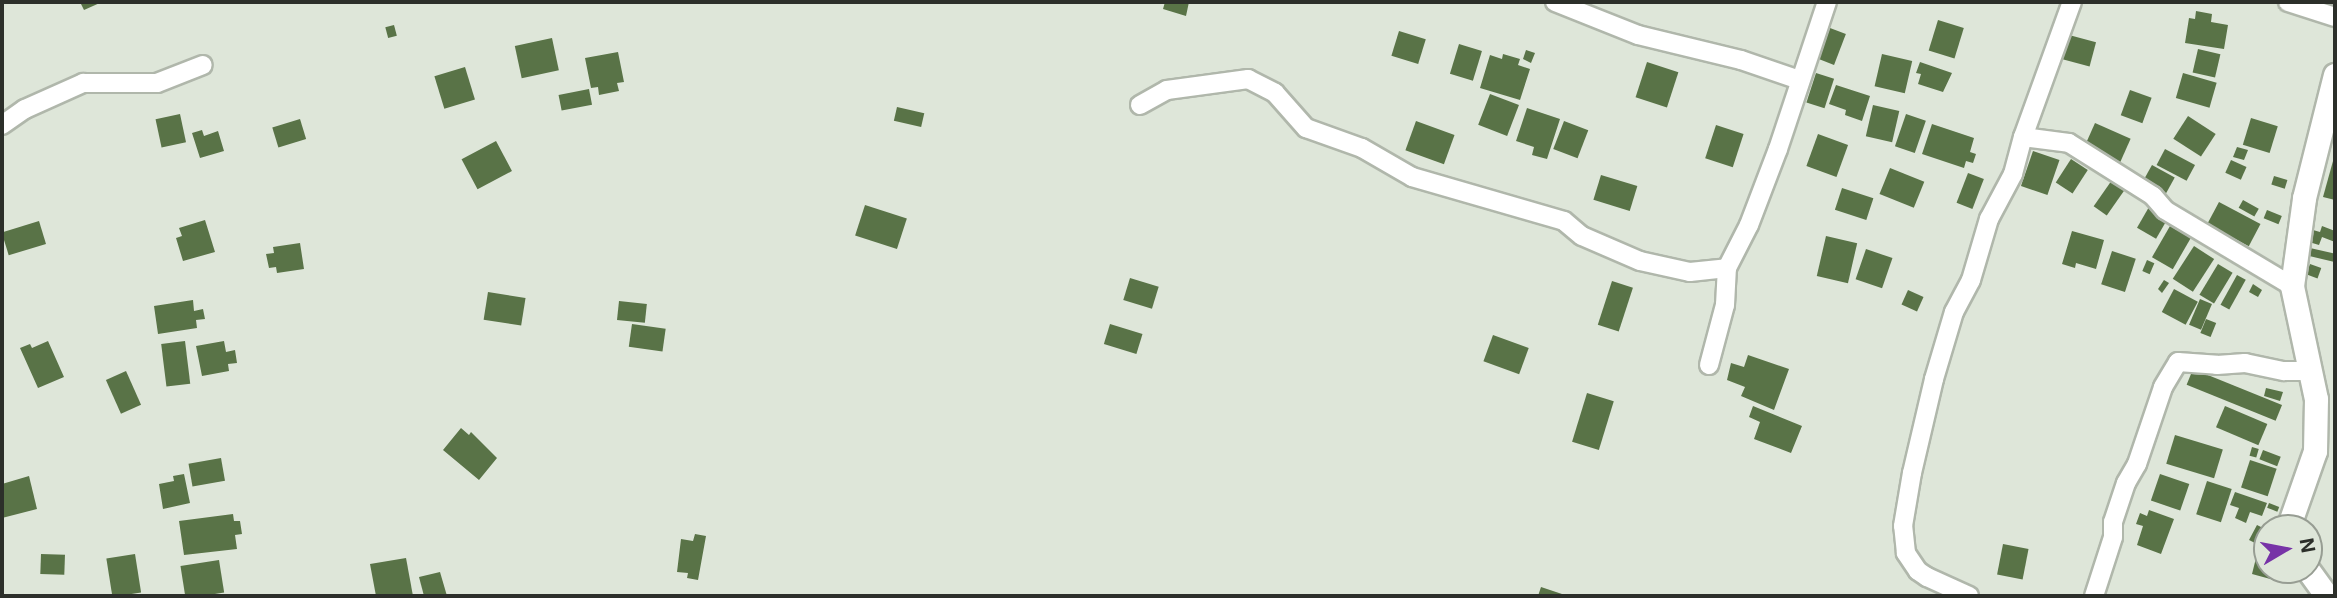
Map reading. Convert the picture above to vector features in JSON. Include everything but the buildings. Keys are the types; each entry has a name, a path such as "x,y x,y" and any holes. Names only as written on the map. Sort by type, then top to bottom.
{"street":[{"path":"1555,2 1638,36 1731,58 1799,80"},
{"path":"1709,365 1725,305 1727,268 1759,200 1827,2"},
{"path":"1969,596 1918,571 1906,553 1903,526 1931,393 1951,323 1972,280 1989,219 2013,174 2023,136 2072,2"},
{"path":"2288,2 2335,17"},
{"path":"2,125 25,109 83,83 157,83 203,65"},
{"path":"2293,514 2315,451 2316,400 2292,286 2304,198 2335,75"},
{"path":"1140,105 1167,90 1248,79 1275,93 1306,128 1362,148 1412,177 1564,222 1581,236 1640,261 1690,272 1727,268"},
{"path":"2023,136 2069,143 2153,196 2165,210 2292,286"},
{"path":"2094,596 2126,483 2137,464 2163,387 2178,362 2217,365 2245,363 2284,371 2309,371"}]}
